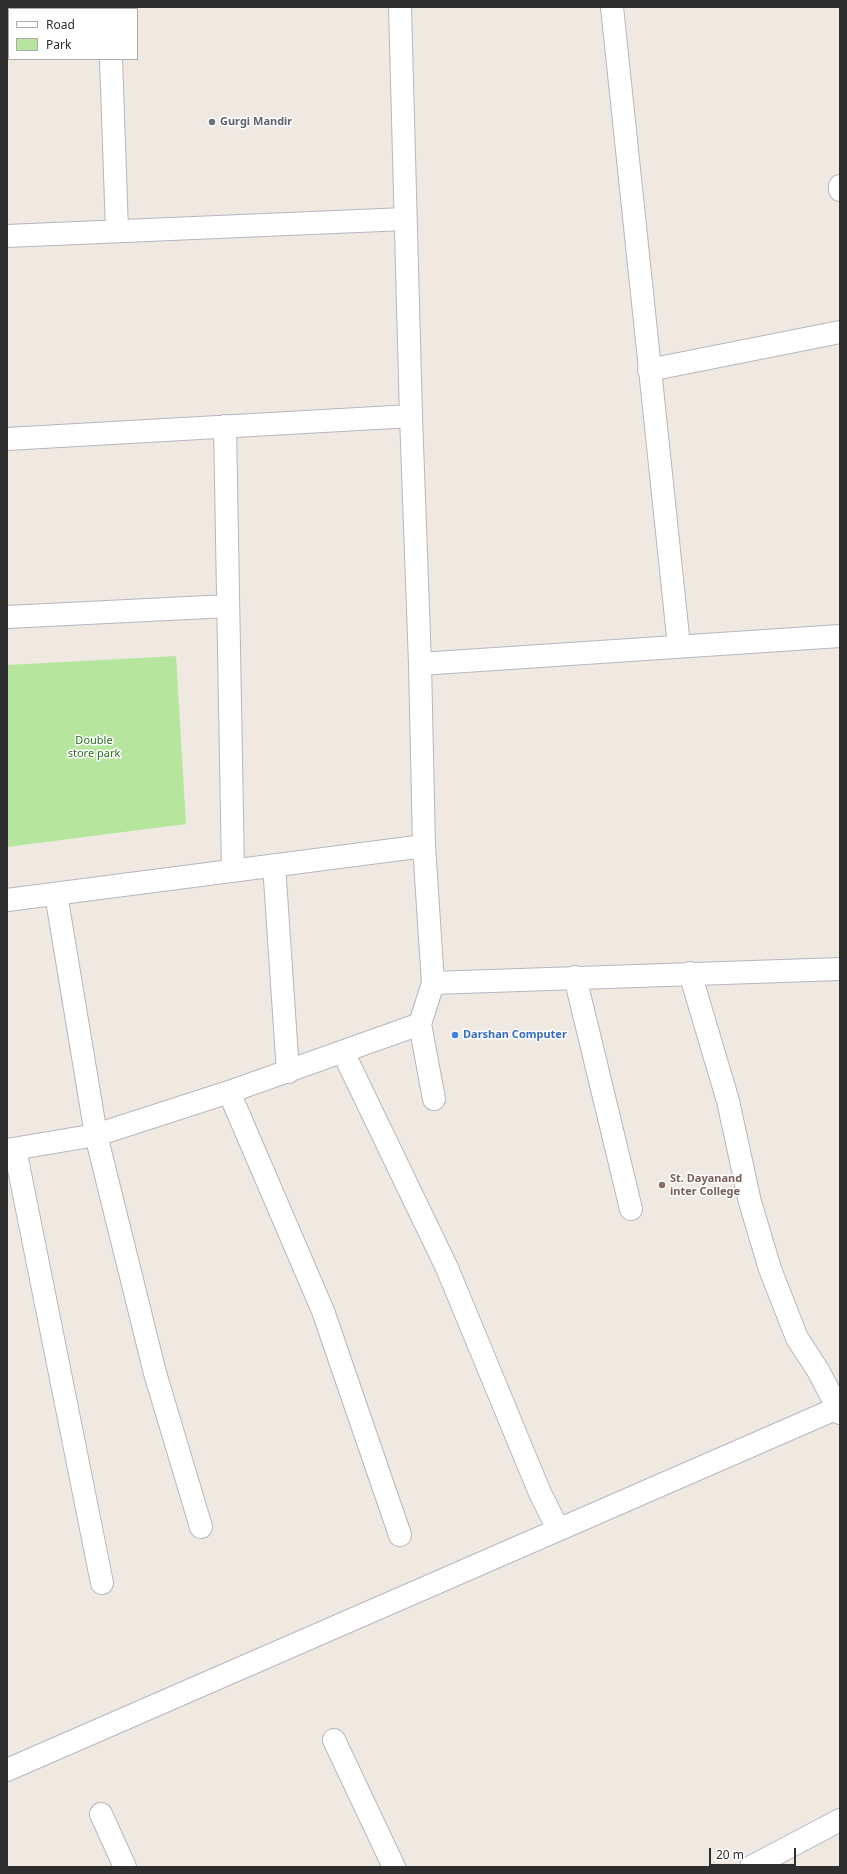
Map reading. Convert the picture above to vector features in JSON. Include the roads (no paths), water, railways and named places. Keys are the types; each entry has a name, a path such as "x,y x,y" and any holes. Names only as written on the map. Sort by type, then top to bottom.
{"street":[{"path":"400,7 405,219 420,664 424,846 432,983 420,1024 434,1098"},
{"path":"612,7 679,646"},
{"path":"111,60 117,231"},
{"path":"7,236 405,219"},
{"path":"649,370 840,332"},
{"path":"7,439 411,416"},
{"path":"224,426 233,871"},
{"path":"7,617 228,606"},
{"path":"420,664 840,636"},
{"path":"7,900 424,846"},
{"path":"274,866 288,1072"},
{"path":"56,894 96,1135 155,1373 202,1527"},
{"path":"432,983 840,969"},
{"path":"7,1770 558,1529 839,1409 819,1372 797,1338 770,1269 750,1202 728,1101 690,973"},
{"path":"575,977 631,1209"},
{"path":"102,1583 11,1149 96,1135 288,1072 420,1024"},
{"path":"343,1052 447,1268 540,1493 558,1529"},
{"path":"229,1092 323,1311 400,1535"},
{"path":"334,1740 394,1867"},
{"path":"101,1814 125,1867"},
{"path":"751,1867 840,1820"}],"place":[{"name":"Gurgi Mandir","path":"212,122"},
{"name":"Darshan Computer","path":"455,1035"},
{"name":"St. Dayanand inter College","path":"662,1185"}],"park label":[{"name":"Double store park","path":"94,747"}]}
